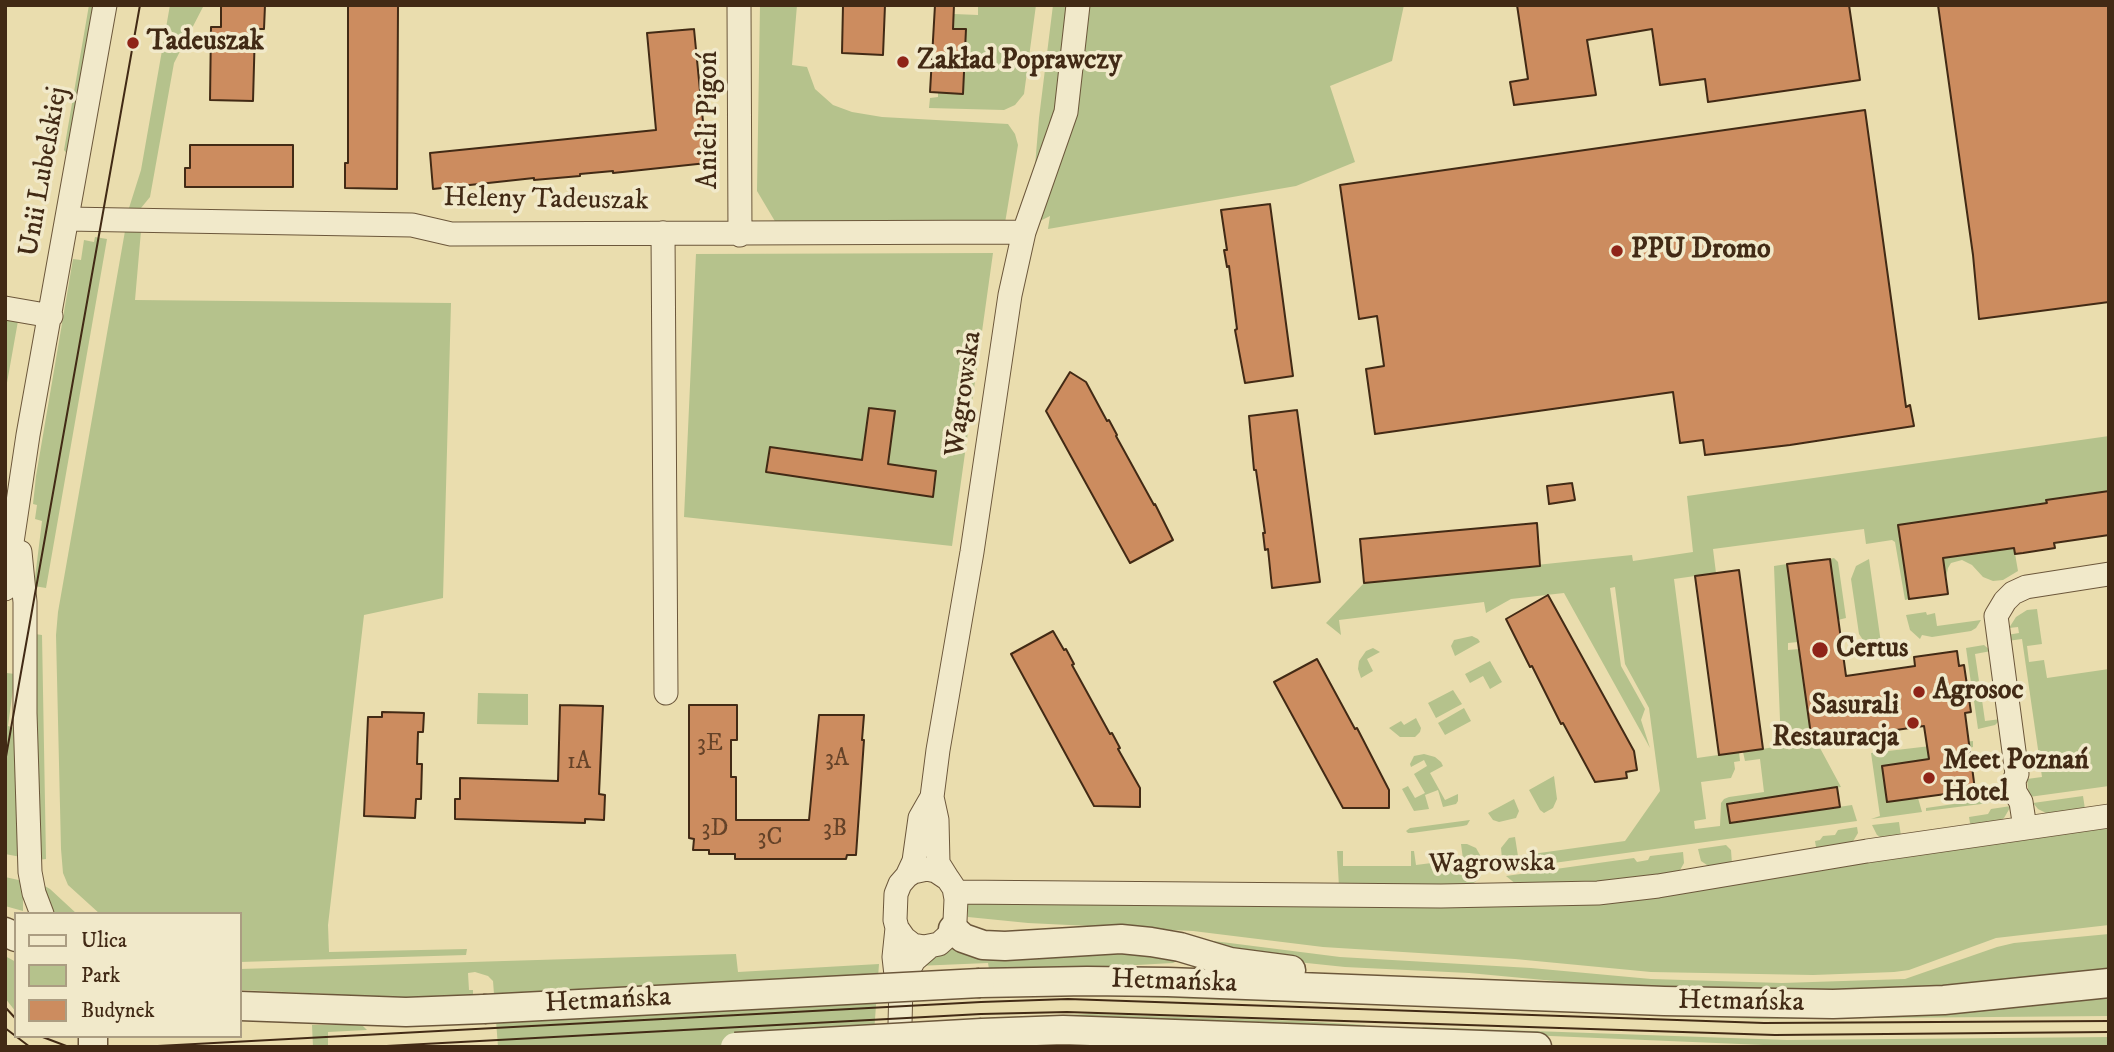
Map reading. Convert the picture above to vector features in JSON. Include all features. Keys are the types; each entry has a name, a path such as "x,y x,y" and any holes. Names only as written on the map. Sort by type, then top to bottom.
{"street":[{"name":"Unii Lubelskiej","path":"5,589 28,435 105,5"},
{"name":"Anieli Pigoń","path":"739,5 740,235"},
{"name":"Wagrowska","path":"907,876 914,861 920,818 932,797 1010,295 1024,233 1066,112 1078,5"},
{"name":"Heleny Tadeuszak","path":"67,219 412,225 451,234 1024,233"},
{"path":"663,233 666,693"},
{"path":"5,308 51,316"},
{"name":"Unii Lubelskiej","path":"18,514 25,602 30,872 41,912"},
{"path":"2025,828 2021,802 2015,792 2014,781 2017,774 1996,616 2004,601 2026,587 2109,574"},
{"name":"Wagrowska","path":"932,797 937,820 938,863 952,885 1440,896 1598,893 1658,886 1867,851 2109,816"},
{"path":"892,1047 903,1035 901,984 896,975 894,957 896,894 907,876 918,870 936,871 952,885 955,912 953,929 943,942 929,947 914,960 901,984"},
{"path":"897,928 910,944 929,947"},
{"path":"953,929 963,938 983,944 1005,946 1121,939 1180,947 1230,962 1267,968 1625,1000"},
{"name":"Hetmańska","path":"242,1006 406,1012 979,983 1087,981 1763,1004 1889,1003 1980,997 2109,983"},
{"name":"Hetmańska","path":"735,1047 982,1033 1074,1031 1537,1047"}],"green space":[{"path":"89,5 93,5 67,154 64,150"},
{"path":"170,5 204,5 174,63 150,197 141,208 129,208 141,170"},
{"path":"760,5 797,5 792,65 807,67 815,89 833,105 852,112 882,117 1008,124 1018,145 1005,223 776,223 757,191"},
{"path":"978,5 1036,5 1024,94 1015,105 1004,110 929,108 930,98 938,97 938,93 963,93 966,30 953,29 954,14 978,15"},
{"path":"1053,5 1404,5 1392,61 1330,86 1355,162 1296,186 1048,229 1050,216 1030,226 1039,118"},
{"path":"125,231 141,231 135,300 451,303 443,598 364,615 328,925 329,952 467,949 466,955 242,962 242,912 98,912 68,885 63,873 56,635"},
{"path":"95,237 107,239 46,588 34,586 42,521 35,519 37,505 33,504 36,476 73,259 81,260 84,240 94,242"},
{"path":"993,253 952,546 684,517 696,254"},
{"path":"5,318 18,321 5,394"},
{"path":"2109,436 2109,491 1899,525 1909,599 1905,600 1895,542 1892,540 1866,544 1864,529 1713,549 1716,573 1674,579 1697,758 1739,752 1740,761 1734,762 1735,769 1731,778 1701,782 1706,819 1694,821 1695,829 1720,826 1721,803 1724,799 1764,792 1760,759 1745,761 1743,752 1781,746 1774,566 1787,564 1798,642 1788,643 1788,650 1799,649 1812,742 1819,741 1820,748 1841,787 1727,803 1730,823 1852,805 1857,821 1503,870 1501,848 1509,838 1515,837 1518,856 1625,841 1660,791 1649,708 1625,664 1615,587 1610,588 1621,666 1645,709 1641,720 1650,748 1564,593 1511,599 1486,613 1484,602 1339,620 1341,635 1326,623 1364,583 1632,555 1633,561 1693,552 1687,496"},
{"path":"2014,548 2018,571 2003,580 1993,581 1983,577 1972,565 1962,560 1951,563 1946,578 1943,558"},
{"path":"1834,558 1838,562 1846,618 1838,620 1830,559"},
{"path":"1869,559 1881,643 1893,642 1880,649 1867,646 1859,634 1851,579 1856,566"},
{"path":"2037,609 2042,644 2027,646 2029,662 2044,660 2047,678 2109,669 2109,786 2029,797 2027,779 2042,777 2022,639 2007,641 2007,635 2019,633 2018,627 2009,628 2016,617 2027,610"},
{"path":"1926,612 1927,615 1935,613 1937,626 1981,620 1971,631 1932,637 1922,635 1920,639 1910,630 1906,615"},
{"path":"35,634 42,635 46,859 38,860"},
{"path":"1472,636 1480,642 1455,656 1451,646 1454,640"},
{"path":"1984,645 1991,651 1975,654 1979,681 1971,683 1966,648"},
{"path":"1373,648 1380,652 1367,659 1373,671 1361,678 1359,661 1366,651"},
{"path":"1490,661 1502,682 1490,689 1483,676 1470,683 1465,674"},
{"path":"7,673 15,674 8,726 18,729 21,857 5,854"},
{"path":"1453,690 1462,704 1436,718 1428,703"},
{"path":"478,693 528,694 528,725 477,724"},
{"path":"1981,693 1985,721 2001,719 1995,725 1978,729 1973,694"},
{"path":"1464,708 1471,721 1445,735 1438,723"},
{"path":"1416,718 1421,728 1415,737 1400,737 1389,728 1401,721 1404,725"},
{"path":"1973,741 1973,747 1969,748 1970,753 1883,766 1888,802 1918,798 1922,812 1871,819 1880,816 1871,753"},
{"path":"1424,754 1441,762 1443,766 1430,773 1445,800 1458,794 1456,804 1443,807 1438,790 1425,795 1429,809 1414,811 1402,789 1408,786 1415,798 1425,793 1414,774 1427,766 1424,760 1411,767 1410,764 1414,756"},
{"path":"1554,776 1557,799 1553,808 1544,813 1529,790"},
{"path":"2005,791 2005,801 1926,811 1926,808 1982,800 1989,793"},
{"path":"2083,796 2085,809 2050,815 2033,803"},
{"path":"1514,799 1519,811 1516,818 1499,822 1493,820 1488,813"},
{"path":"2011,806 2004,818 1998,822 1972,826 1970,823 1969,817 1988,814 1991,809"},
{"path":"1470,820 1463,826 1412,833 1406,831 1410,828"},
{"path":"1899,822 1901,836 1882,838 1877,835 1872,825"},
{"path":"2109,825 2109,925 1996,938 1909,970 1894,972 1813,975 1651,972 1515,959 1323,947 1193,931 1028,923 968,917 968,904 977,901 1463,904"},
{"path":"1857,827 1858,833 1852,843 1818,849 1816,847 1815,841 1823,836 1835,835 1838,830"},
{"path":"1461,844 1476,848 1484,862 1480,878 1470,886 1339,887 1337,851 1343,851 1343,866 1411,866 1411,851 1414,851 1416,865 1463,859"},
{"path":"1726,845 1731,850 1732,864 1710,867 1701,861 1698,849"},
{"path":"1683,852 1684,863 1679,872 1604,883 1517,885 1506,876 1634,858 1637,862 1648,860 1650,856"},
{"path":"5,877 23,881 23,911 5,906"},
{"path":"41,884 75,912 51,912"},
{"path":"2109,934 2109,972 1877,992 1630,988 1469,973 1345,967 1278,960 1182,937 1340,957 1531,968 1651,979 1782,983 1905,979 2014,943"},
{"path":"946,947 1105,948 1179,960 1173,963 1100,967 989,969 988,963 916,966"},
{"path":"736,954 738,972 879,964 873,1047 498,1047 493,981 488,976 475,972 468,973 469,990 473,990 473,997 407,1000 242,990 242,969"},
{"path":"5,956 14,961 14,1009 5,998"},
{"path":"1041,991 1364,1002 1367,1005 1081,995"},
{"path":"2109,995 2109,1016 1759,1019 1422,1006 1425,1004"},
{"path":"1089,1014 1366,1025 982,1022 982,1018"},
{"path":"312,1025 362,1025 367,1030 328,1032 328,1047 313,1047"},
{"path":"1421,1027 1787,1040 2109,1037 2109,1047 1811,1047 1432,1031"}],"building":[{"path":"221,5 265,5 264,29 255,29 253,101 210,100 211,27 221,27"},
{"path":"348,5 398,5 397,189 345,188 345,163 348,163"},
{"path":"843,5 885,5 883,55 842,53"},
{"path":"935,5 954,5 953,29 966,29 963,94 930,92"},
{"path":"1517,5 1849,5 1860,80 1708,102 1705,79 1660,85 1652,29 1587,40 1596,95 1514,105 1510,82 1528,79"},
{"path":"1938,5 2109,5 2109,302 1979,319 1973,255"},
{"path":"694,29 707,163 433,189 430,153 656,130 647,33"},
{"name":"PPU Dromo","path":"1865,110 1906,407 1910,405 1914,426 1705,455 1703,440 1680,443 1673,392 1375,434 1366,369 1384,366 1377,316 1359,319 1340,185"},
{"path":"190,145 293,145 293,187 185,187 185,168 190,168"},
{"path":"1270,204 1293,376 1245,383 1235,330 1237,329 1229,266 1227,267 1224,250 1227,250 1221,210"},
{"path":"1070,372 1086,382 1173,540 1130,563 1046,411"},
{"path":"869,408 895,411 888,464 936,471 933,497 766,472 770,447 862,460"},
{"path":"1297,410 1320,582 1272,588 1254,470 1249,416"},
{"path":"1572,483 1575,500 1549,504 1547,486"},
{"path":"2109,491 2109,535 2054,543 2055,548 2023,553 2015,554 2014,548 1943,558 1948,594 1909,599 1898,525"},
{"path":"1537,523 1540,566 1364,583 1360,539"},
{"path":"1830,559 1846,676 1915,666 1914,657 1957,651 1959,666 1964,665 1971,712 1965,713 1975,790 1887,802 1882,766 1929,759 1924,726 1812,742 1787,564"},
{"path":"1739,570 1763,749 1719,755 1695,576"},
{"path":"1548,595 1634,751 1637,770 1626,772 1627,778 1595,782 1506,619"},
{"path":"1053,631 1064,650 1066,649 1074,664 1072,665 1110,734 1112,733 1140,788 1140,807 1094,806 1011,654"},
{"path":"1317,659 1389,790 1389,808 1343,808 1274,682"},
{"path":"560,705 603,706 599,794 605,795 604,820 585,819 585,823 455,819 455,799 460,799 460,778 558,781"},
{"path":"689,705 737,705 737,740 731,740 731,777 736,777 736,820 809,820 819,715 864,715 856,855 847,855 846,859 735,859 735,854 709,854 709,850 693,850 694,839 689,838"},
{"path":"382,712 424,713 423,732 418,732 417,764 422,764 421,799 416,799 415,818 364,816 368,717 382,717"},
{"path":"1837,787 1840,807 1730,823 1727,804"}],"tram line":[{"path":"5,762 140,5"},
{"path":"139,1047 1068,999 1764,1023 2109,1021"},
{"path":"5,1007 14,1017"},
{"path":"368,1047 981,1014 1067,1012 1775,1035 2109,1032"},
{"path":"5,1028 14,1035"},
{"path":"18,1038 30,1047"},
{"path":"45,1038 69,1047"}],"place":[{"name":"Tadeuszak","path":"133,43"},
{"name":"Zakład Poprawczy","path":"903,62"},
{"name":"PPU Dromo","path":"1617,251"},
{"name":"Certus","path":"1820,650"},
{"name":"Agrosoc","path":"1919,692"},
{"name":"Sasurali Restauracja","path":"1913,723"},
{"name":"Meet Poznań Hotel","path":"1929,778"}]}
